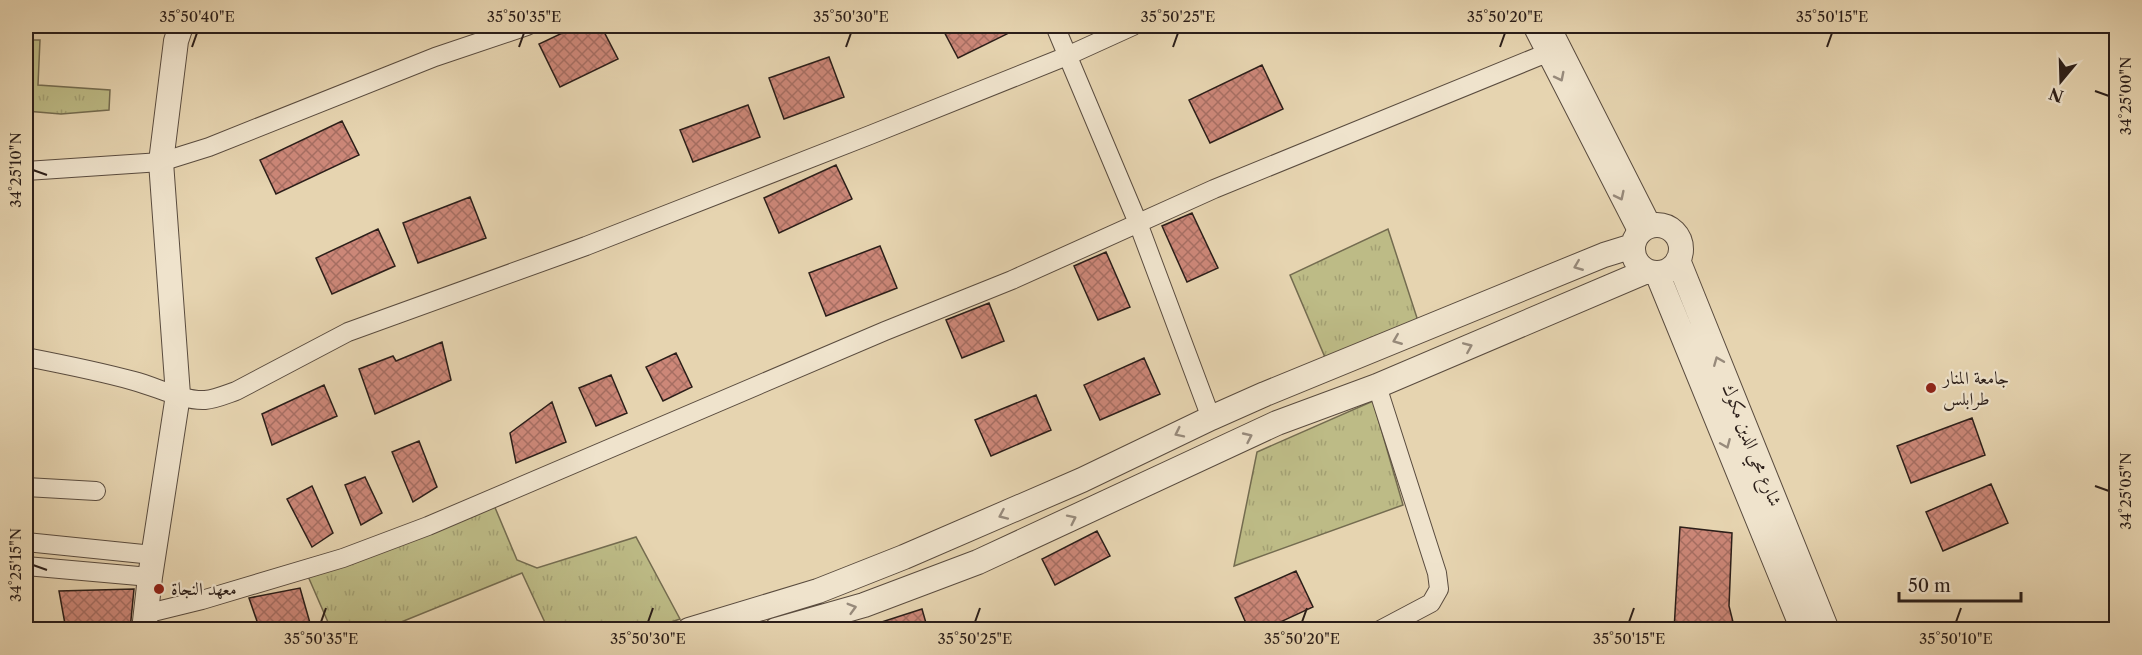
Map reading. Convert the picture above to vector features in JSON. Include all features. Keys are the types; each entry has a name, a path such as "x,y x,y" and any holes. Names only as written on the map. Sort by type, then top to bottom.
{"street":[{"path":"181,26 173,63 161,162 178,395 151,566 145,622 202,600 322,565 428,526 885,331 1012,280 1214,189 1547,53"},
{"path":"26,171 161,162 208,147 435,57 528,26"},
{"path":"1055,26 1138,223 1211,418"},
{"path":"26,357 80,367 142,383 189,399 207,400 236,391 348,332 586,246 1067,56 1133,26"},
{"path":"1533,26 1641,235"},
{"path":"1551,26 1641,235 1636,261 1652,272"},
{"path":"689,630 726,624 818,591 936,544 1082,480 1265,394 1604,255 1641,235 1666,227 1678,238 1681,246 1678,260 1670,270 1652,272 1377,386 1277,423 978,562 864,604 780,629"},
{"name":"شارع محي الدين مكوك","path":"1678,260 1785,558 1803,630"},
{"name":"شارع محي الدين مكوك","path":"1652,272 1785,558 1827,630"},
{"path":"1377,386 1437,573 1439,589 1431,603 1380,630"},
{"path":"1265,394 1277,423"},
{"path":"26,487 96,491"},
{"path":"26,542 151,566"},
{"path":"26,566 151,566"}],"green space":[{"path":"26,40 40,40 38,85 110,90 109,110 61,114 26,111"},
{"path":"1388,229 1419,324 1327,362 1290,275"},
{"path":"1373,401 1403,505 1234,566 1257,452"},
{"path":"491,498 517,560 537,568 636,537 680,619 650,629 548,629 522,573 384,629 331,629 307,574"}],"building":[{"path":"577,26 601,26 618,59 560,87 539,44"},
{"path":"941,26 1023,26 958,58"},
{"path":"829,57 844,97 784,119 769,78"},
{"path":"1262,65 1283,109 1210,143 1189,100"},
{"path":"748,105 760,137 693,162 680,130"},
{"path":"342,121 359,155 276,194 260,160"},
{"path":"836,165 852,199 779,233 764,198"},
{"path":"470,197 486,238 418,263 403,223"},
{"path":"1192,213 1218,268 1187,282 1162,226"},
{"path":"378,229 395,266 332,294 316,258"},
{"path":"880,246 897,288 826,316 809,273"},
{"path":"1106,252 1130,307 1098,320 1074,266"},
{"path":"989,303 1004,341 962,358 946,320"},
{"path":"442,342 451,380 375,414 359,369 393,356 396,361"},
{"path":"676,353 692,387 663,401 646,367"},
{"path":"1144,358 1160,394 1100,420 1084,385"},
{"path":"611,375 627,413 596,426 579,388"},
{"path":"324,385 337,416 272,445 262,414"},
{"path":"1036,395 1051,430 991,456 975,420"},
{"path":"552,402 566,442 516,463 510,433"},
{"path":"1972,418 1985,455 1911,483 1897,446"},
{"path":"419,441 437,487 413,502 392,452"},
{"path":"365,477 382,513 361,525 345,485"},
{"path":"1991,484 2008,523 1943,551 1926,512"},
{"path":"312,486 333,533 312,547 287,499"},
{"path":"1680,527 1732,533 1729,606 1735,630 1674,630"},
{"path":"1097,531 1110,556 1055,585 1042,559"},
{"path":"1296,571 1313,607 1263,630 1249,630 1235,598"},
{"path":"300,588 312,630 260,630 249,598"},
{"path":"134,589 130,630 96,630 65,624 59,591"},
{"path":"922,609 928,630 866,630 866,627"}],"place":[{"name":"جامعة المنار طرابلس","path":"1931,388"},
{"name":"معهد النجاة","path":"159,589"}]}
